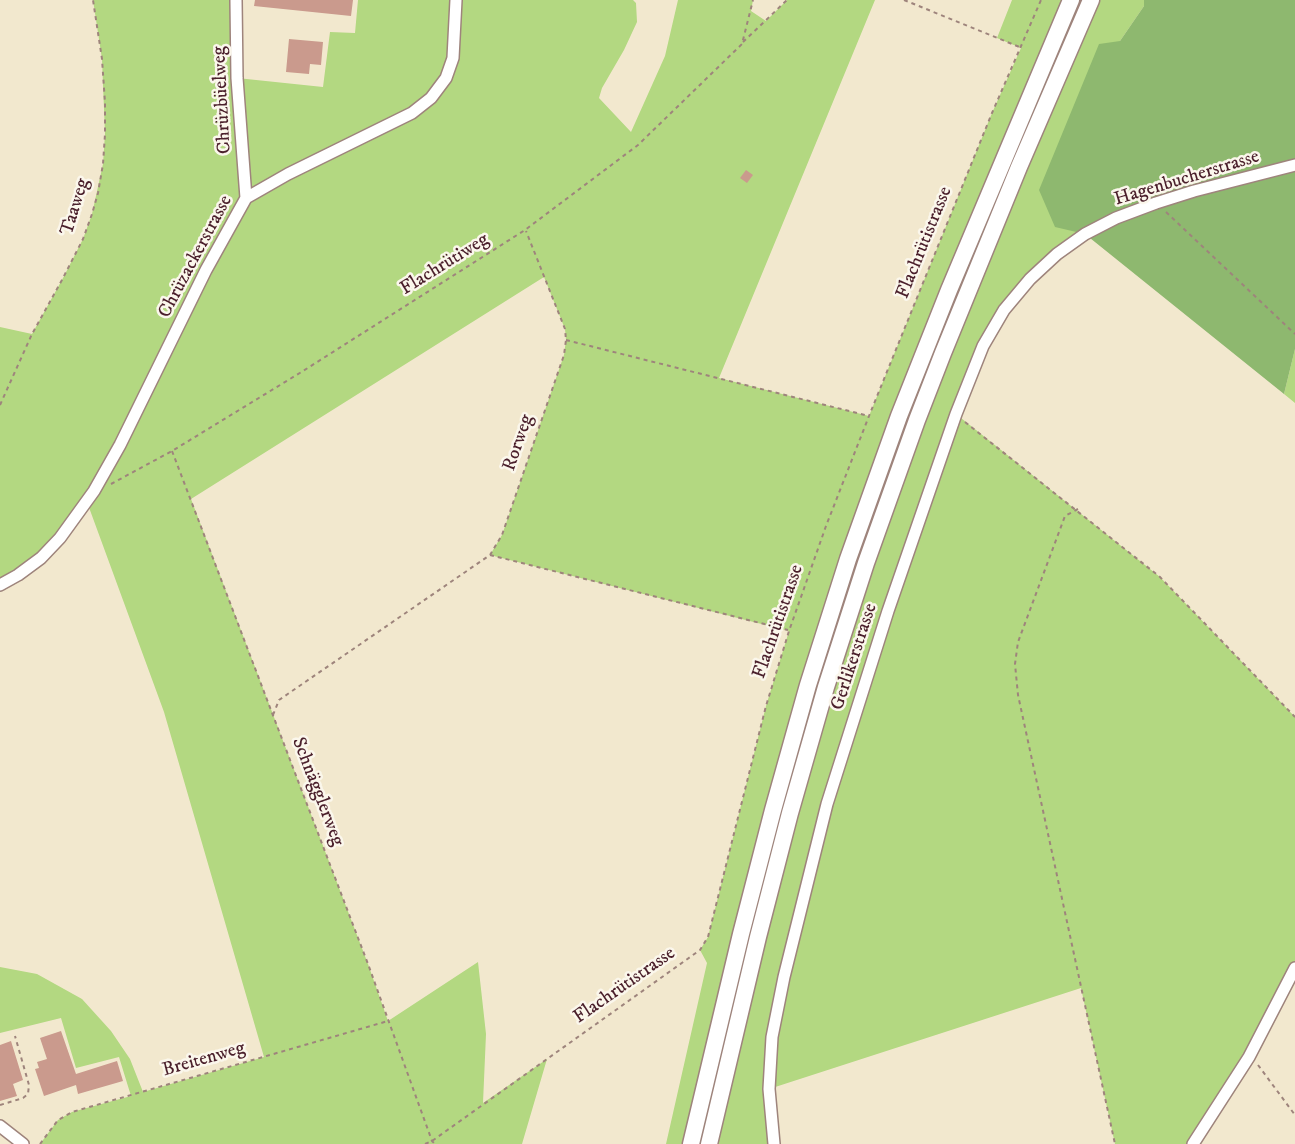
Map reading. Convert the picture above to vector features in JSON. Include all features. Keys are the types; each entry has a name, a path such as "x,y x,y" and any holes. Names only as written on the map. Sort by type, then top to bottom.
{"highway":[{"path":"691,1144 770,820 808,685 846,568 899,416 949,290 1071,0"},
{"path":"709,1144 758,937 790,813 826,688 864,572 917,420 943,353 1015,176 1090,0"}],"street":[{"name":"Chrüzbüelweg","path":"236,0 237,78 246,198"},
{"name":"Chrüzackerstrasse","path":"0,585 18,576 60,538 94,491 124,436 206,270 246,198 288,174 412,114 431,98 446,78 453,58 456,0"},
{"name":"Hagenbucherstrasse","path":"1090,231 1116,218 1156,203 1194,191 1295,165"},
{"name":"Gerlikerstrasse","path":"774,1144 769,1089 772,1037 784,977 827,804 888,611 956,414 983,346 1004,310 1030,279 1057,254 1090,231"},
{"path":"1193,1144 1249,1057 1295,968"},
{"path":"0,1126 23,1144"}],"path":[{"name":"Taaweg","path":"0,405 32,334 83,239 98,193 103,164 105,103 102,59 93,0"},
{"path":"742,44 753,0"},
{"name":"Flachrütiweg","path":"94,491 172,451 303,371 525,230 638,145 787,0"},
{"path":"904,0 1022,48"},
{"name":"Flachrütistrasse","path":"425,1144 432,1141 700,950 708,937 766,706 789,631 826,526 992,113 1022,48 1041,0"},
{"path":"1156,203 1295,334"},
{"path":"525,230 565,329 566,340 869,416"},
{"name":"Rorweg","path":"490,555 502,535 564,355 566,340"},
{"path":"956,414 1160,577 1295,717"},
{"name":"Schnägglerweg","path":"172,451 368,964 432,1141 435,1144"},
{"path":"1078,510 1065,516 1018,642 1015,664 1020,704 1115,1144"},
{"path":"273,715 279,700 490,555 789,631"},
{"name":"Breitenweg","path":"40,1144 58,1120 72,1112 388,1021"},
{"path":"0,1105 23,1098 28,1094 29,1086 15,1036"},
{"path":"1249,1057 1258,1064 1295,1116"}],"green space":[{"path":"93,0 236,0 237,78 323,87 330,32 355,33 358,0 633,0 636,3 637,22 624,50 602,88 599,98 631,132 665,56 678,0 753,0 751,11 766,21 787,0 875,0 719,378 869,416 992,113 1021,48 997,38 1012,0 1144,0 1144,6 1120,41 1085,234 1004,310 956,414 1160,577 1295,717 1295,968 1193,1144 1115,1144 1081,988 769,1089 774,1144 666,1144 707,963 700,950 708,937 766,706 789,631 490,555 502,535 564,355 565,329 544,277 191,499 388,1021 478,962 486,1034 483,1103 547,1059 522,1144 40,1144 58,1120 72,1112 131,1096 119,1057 76,1068 61,1018 0,1033 0,967 37,974 82,999 111,1031 130,1059 143,1092 264,1057 164,712 87,502 60,538 0,585 0,327 32,334 83,239 92,214 103,164 105,134 102,59"},
{"path":"1144,0 1295,0 1295,349 1284,394 1085,234 1055,227 1039,190 1099,44 1120,41 1144,6"},
{"path":"1295,349 1295,403 1284,394"}],"building":[{"path":"255,0 353,0 351,16 254,6"},
{"path":"289,39 323,42 321,65 310,64 309,74 286,72"},
{"path":"746,170 753,175 747,183 740,178"},
{"path":"61,1031 76,1074 117,1061 123,1081 78,1094 76,1085 44,1096 35,1069 39,1068 37,1062 47,1059 40,1038"},
{"path":"11,1041 23,1080 13,1084 17,1096 0,1101 0,1045"}]}
